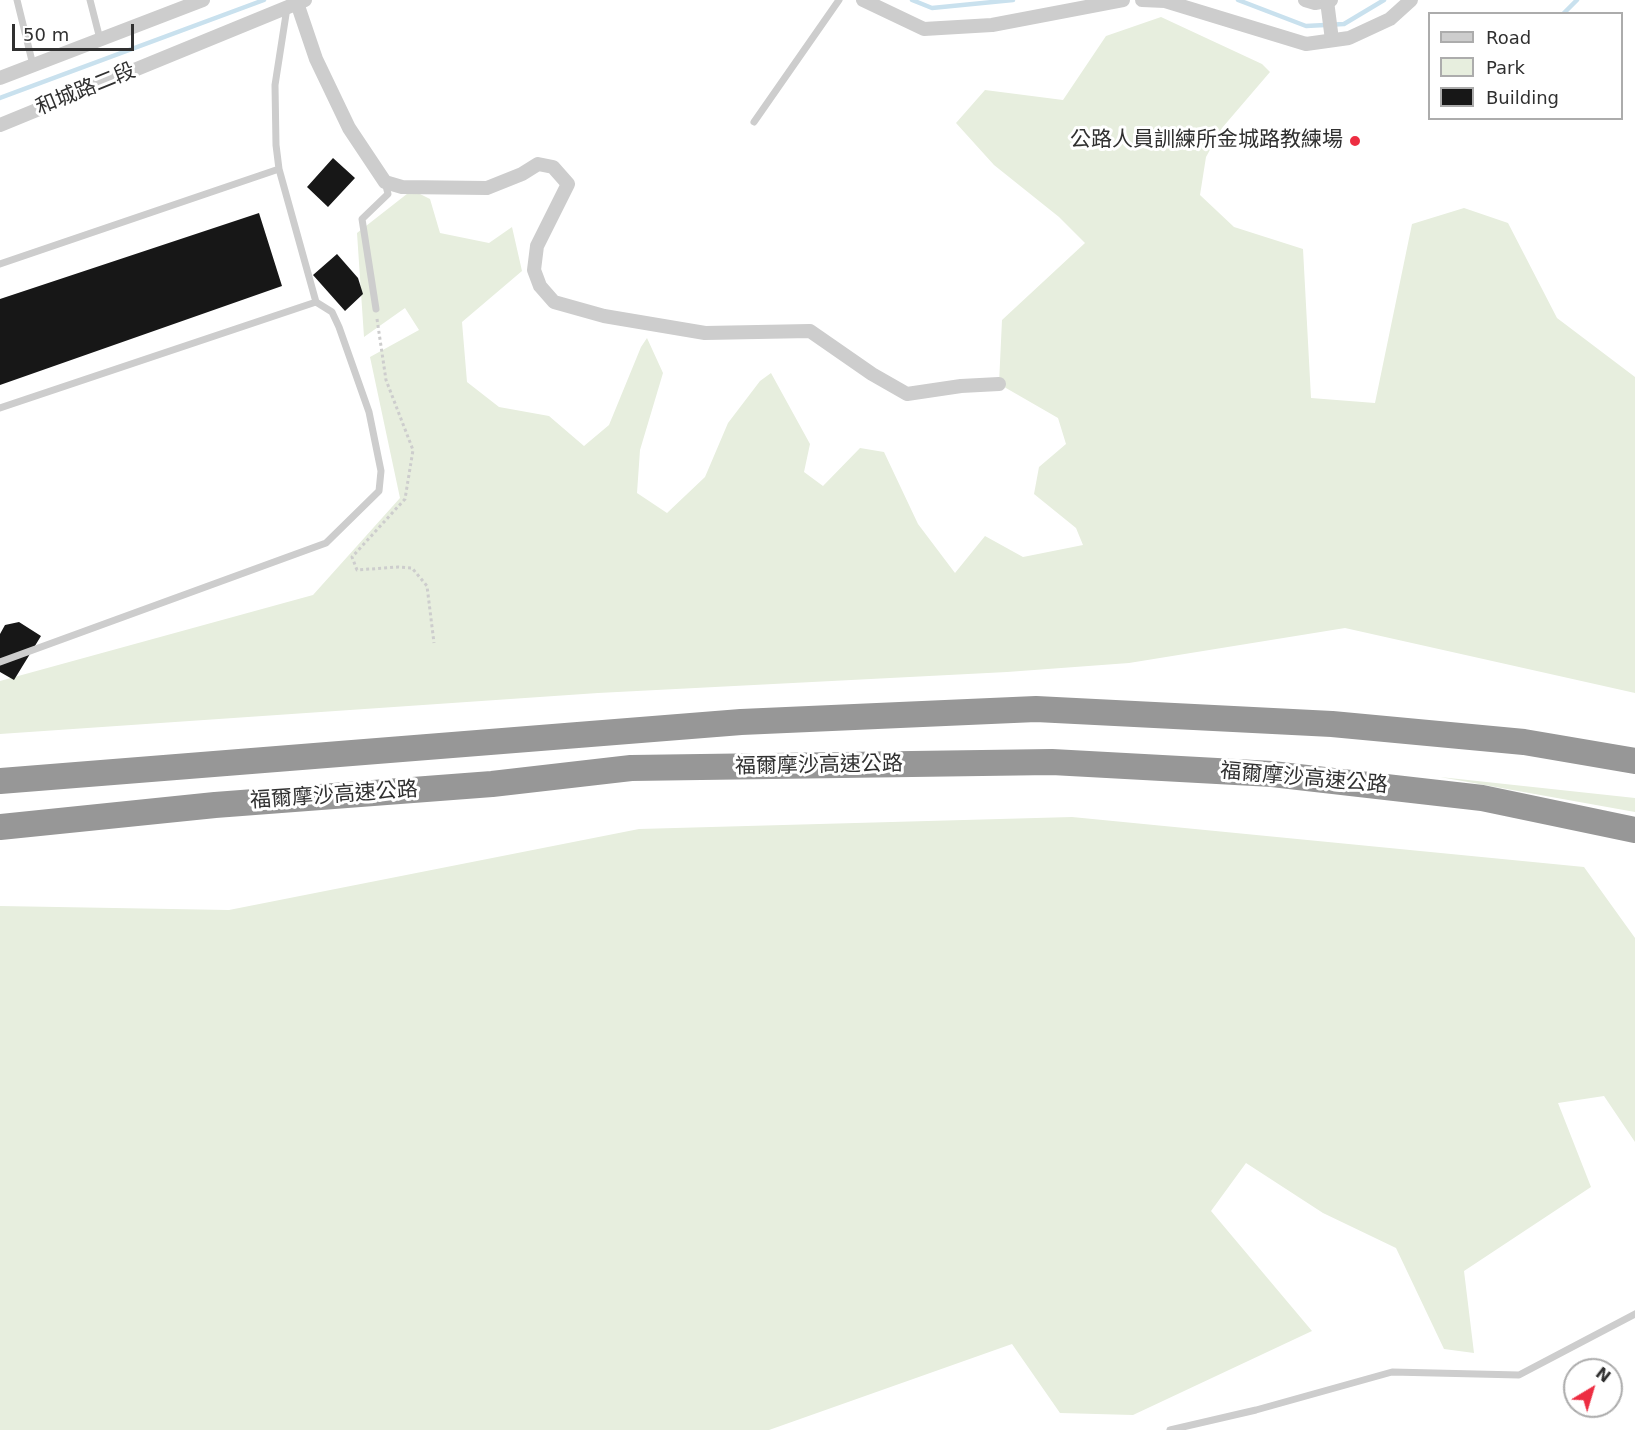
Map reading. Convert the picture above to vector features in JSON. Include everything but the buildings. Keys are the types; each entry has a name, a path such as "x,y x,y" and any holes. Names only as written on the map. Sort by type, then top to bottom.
{"highway":[{"name":"福爾摩沙高速公路","path":"0,781 741,722 1036,710 1355,726 1524,742 1635,761"},
{"name":"福爾摩沙高速公路","path":"0,827 215,806 492,784 631,768 1052,762 1272,774 1435,792 1482,798 1635,830"}],"street":[{"path":"863,0 924,29 992,25 1123,0"},
{"path":"1142,0 1165,1 1306,44 1349,38 1390,19 1411,0"},
{"path":"1305,0 1315,3 1328,0 1332,40"},
{"name":"和城路二段","path":"0,78 100,39 173,5 196,1"},
{"name":"和城路二段","path":"0,125 297,3"},
{"path":"297,3 316,58 349,128 385,182 402,187 486,188 522,174 538,164 553,167 568,184 537,246 534,270 540,286 554,303 604,316 705,333 810,331 872,374 907,394 961,386 999,384"}],"lane":[{"path":"17,0 33,65"},
{"path":"90,0 100,39"},
{"path":"753,122 839,0"},
{"path":"0,662 326,543 379,491 381,471 369,412 332,312 316,302 279,169 276,145 275,85 297,3"},
{"path":"0,264 279,169"},
{"path":"376,309 362,219 388,194 385,182"},
{"path":"0,408 316,302"},
{"path":"1170,1430 1256,1410 1392,1372 1519,1375 1635,1314"}],"path":[{"path":"376,309 386,380 413,450 405,499 352,557 357,570 412,568 427,586 434,643"}],"green space":[{"path":"1161,17 1262,64 1270,72 1222,128 1206,157 1200,195 1234,227 1303,249 1311,398 1375,403 1412,224 1464,208 1508,223 1557,318 1635,377 1635,693 1345,628 1129,663 1007,672 598,693 0,734 0,681 313,595 400,498 370,357 419,330 405,308 364,337 357,233 412,190 430,199 440,233 489,243 512,227 522,271 462,322 467,382 499,407 549,416 584,446 609,425 641,347 647,338 663,373 640,450 637,493 667,513 705,477 728,423 760,381 771,373 810,444 804,472 823,486 860,448 884,452 918,524 955,573 985,536 1023,557 1083,545 1076,528 1034,494 1039,467 1066,444 1058,418 999,384 1002,320 1085,243 1059,217 994,165 956,123 985,90 1063,100 1106,36"},
{"path":"1440,777 1635,798 1635,812"},
{"path":"1072,817 1584,867 1635,938 1635,1142 1604,1096 1558,1103 1591,1187 1464,1271 1474,1353 1444,1349 1396,1248 1323,1213 1246,1163 1211,1211 1312,1331 1133,1415 1060,1413 1012,1344 769,1430 0,1430 0,906 229,910 639,829"}],"waterway":[{"path":"0,98 264,0"},
{"path":"912,0 932,8 1013,0"},
{"path":"1238,0 1306,26 1344,24 1384,0"},
{"path":"1565,12 1577,0"}],"place":[{"name":"公路人員訓練所金城路教練場","path":"1355,141"}]}
